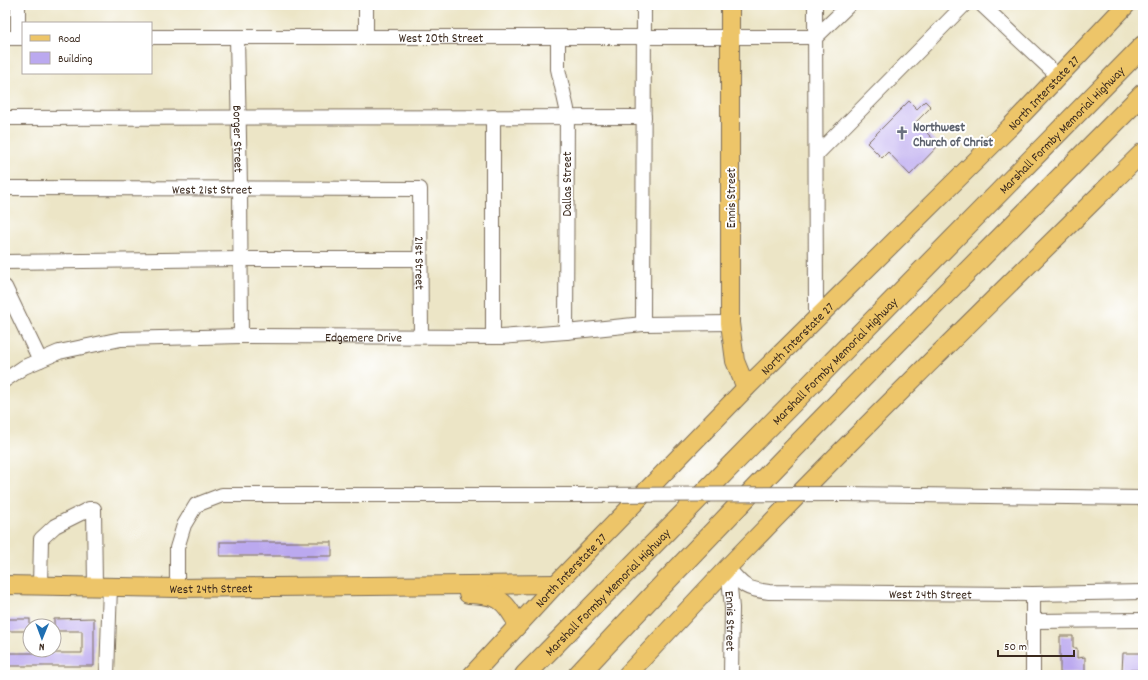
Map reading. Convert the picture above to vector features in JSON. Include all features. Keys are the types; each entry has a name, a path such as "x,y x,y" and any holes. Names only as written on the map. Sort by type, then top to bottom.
{"highway":[{"name":"Marshall Formby Memorial Highway","path":"526,675 1143,46"},
{"path":"578,675 774,468 1143,94"},
{"path":"1080,158 1143,109"}],"main road":[{"name":"Ennis Street","path":"730,5 730,323 735,361 746,388"},
{"name":"North Interstate 27","path":"472,675 556,584 746,388 1010,126 1126,5"},
{"path":"627,675 728,568 1004,288 1143,152"},
{"name":"West 24th Street","path":"5,585 177,588 556,584"},
{"name":"West 24th Street","path":"416,585 454,594 481,595 496,598 507,605 518,624"}],"street":[{"path":"15,38 18,5"},
{"path":"366,5 366,37"},
{"path":"643,324 644,5"},
{"path":"816,5 816,318"},
{"path":"816,37 849,5"},
{"path":"816,155 964,5"},
{"path":"982,5 1058,76"},
{"name":"Borger Street","path":"237,37 240,188 240,336"},
{"name":"Dallas Street","path":"558,37 558,69 566,109 566,332"},
{"name":"West 20th Street","path":"152,38 816,37"},
{"path":"493,117 493,337"},
{"path":"5,118 644,117"},
{"name":"West 21st Street","path":"5,188 420,189"},
{"name":"21st Street","path":"420,189 421,336"},
{"path":"5,262 240,259 420,260"},
{"path":"5,287 40,360"},
{"name":"Edgemere Drive","path":"5,380 24,367 59,352 122,338 240,336 493,337 566,332 643,324 730,323"},
{"path":"177,588 177,548 184,525 196,505 222,495 845,494 1143,498"},
{"path":"40,586 41,539 55,526 94,509 103,587 107,675"},
{"name":"West 24th Street","path":"728,568 740,583 753,590 769,592 1032,594 1143,592"},
{"name":"Ennis Street","path":"728,568 732,608 731,675"},
{"path":"1032,594 1033,675"},
{"path":"1033,620 1143,620"}],"building":[{"name":"Northwest Church of Christ","path":"909,101 917,109 925,101 931,107 916,122 939,145 910,175 888,152 882,158 867,143"},
{"path":"220,542 332,542 332,556 220,556"},
{"path":"94,618 94,666 5,666 5,653 22,653 22,658 62,658 62,653 82,653 82,631 62,631 62,619"},
{"path":"5,619 22,619 22,631 5,631"},
{"path":"1060,636 1073,636 1073,648 1077,648 1077,658 1085,657 1085,672 1060,673"},
{"path":"1123,653 1143,653 1143,670 1122,670"}],"place":[{"name":"Northwest Church of Christ","path":"902,133"}]}
